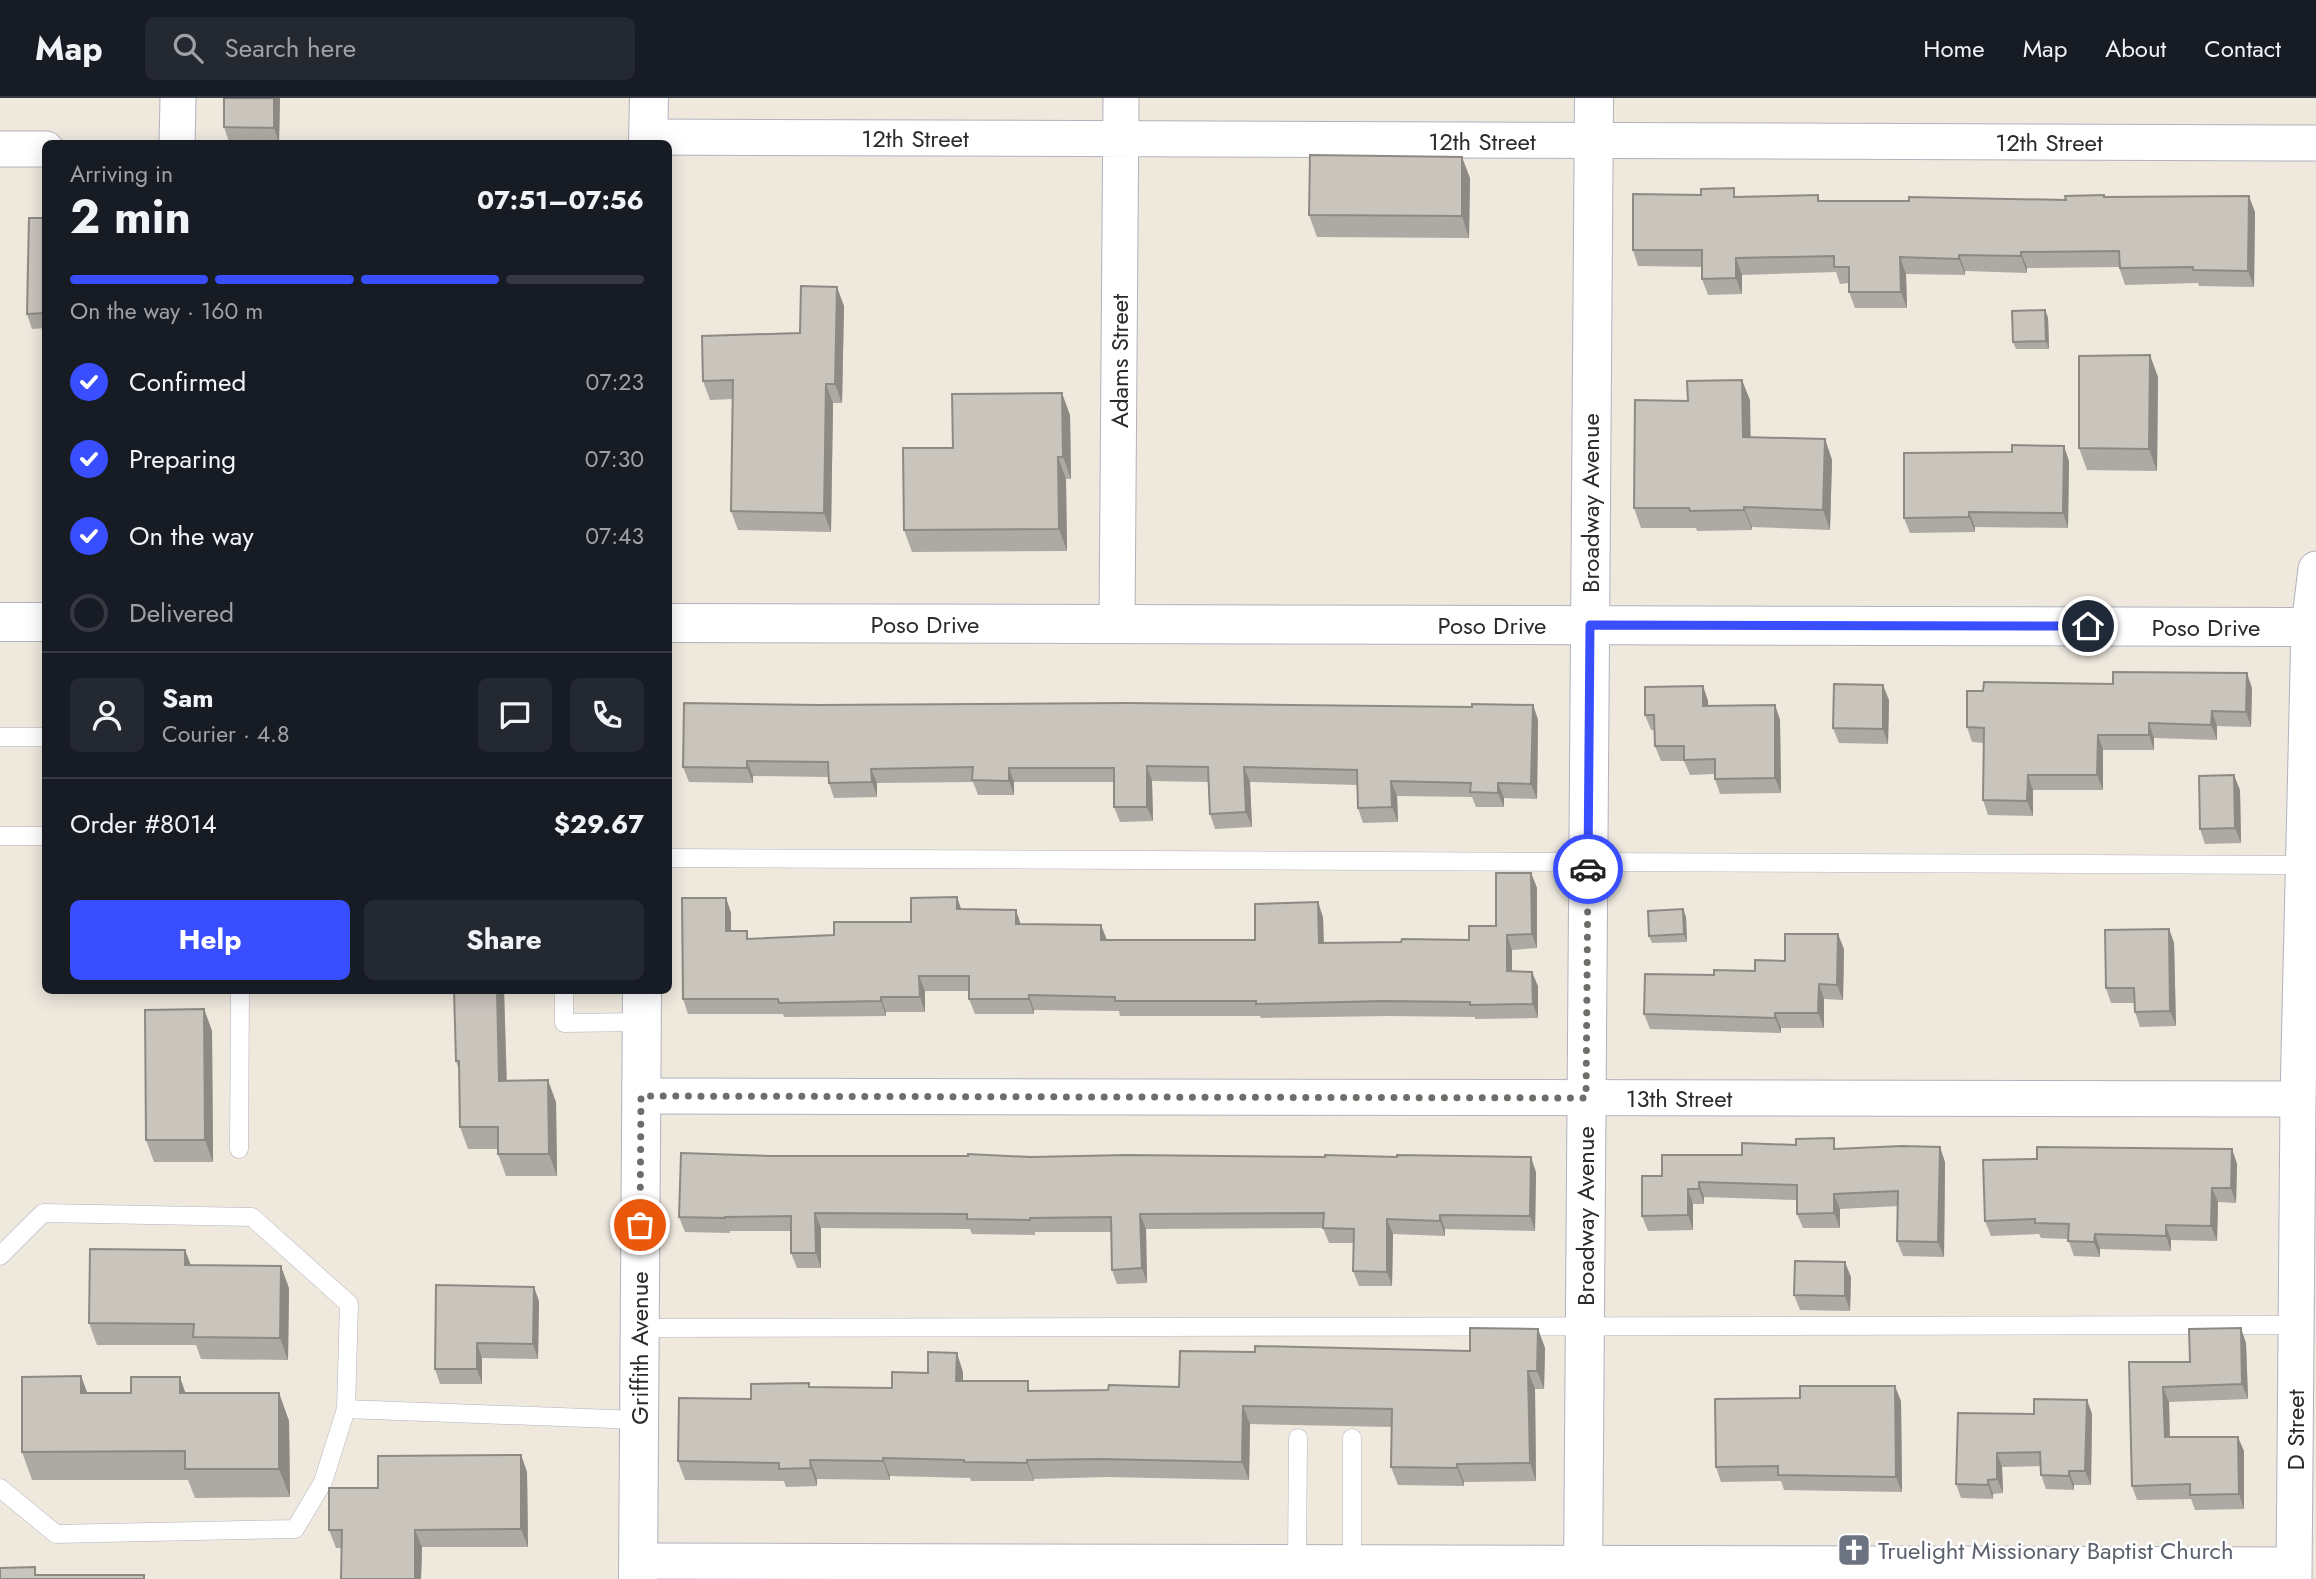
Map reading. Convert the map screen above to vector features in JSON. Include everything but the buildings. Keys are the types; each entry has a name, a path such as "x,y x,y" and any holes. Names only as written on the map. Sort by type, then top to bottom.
{"street":[{"path":"177,98 177,140"},
{"path":"648,140 649,98"},
{"name":"Adams Street","path":"1117,624 1121,98"},
{"name":"Broadway Avenue","path":"1583,1571 1594,98"},
{"name":"12th Street","path":"648,140 2316,143"},
{"path":"0,149 42,149"},
{"name":"D Street","path":"2294,1572 2303,865 2316,569"},
{"path":"0,622 42,622"},
{"name":"Poso Drive","path":"672,623 2312,627"},
{"name":"Griffith Avenue","path":"638,1570 642,1006"},
{"name":"13th Street","path":"641,1096 2298,1099"},
{"path":"638,1570 1352,1563 1583,1571 2294,1572"}],"lane":[{"path":"0,737 42,737"},
{"path":"0,835 42,836"},
{"path":"672,858 2303,865"},
{"path":"239,1149 240,994"},
{"path":"564,994 564,1023 642,1006"},
{"path":"0,1256 43,1213 252,1217 349,1304 346,1409 323,1482 295,1529 56,1534 0,1488"},
{"path":"639,1328 2296,1325"},
{"path":"346,1409 639,1420"},
{"path":"1297,1438 1297,1563"},
{"path":"1352,1438 1352,1563"}],"way so far":[{"path":"640,1225 641,1096 1586,1098 1588,869"}],"place":[{"name":"Truelight Missionary Baptist Church","path":"1854,1550"}],"route":[{"path":"1588,869 1590,625 2088,626"}]}
